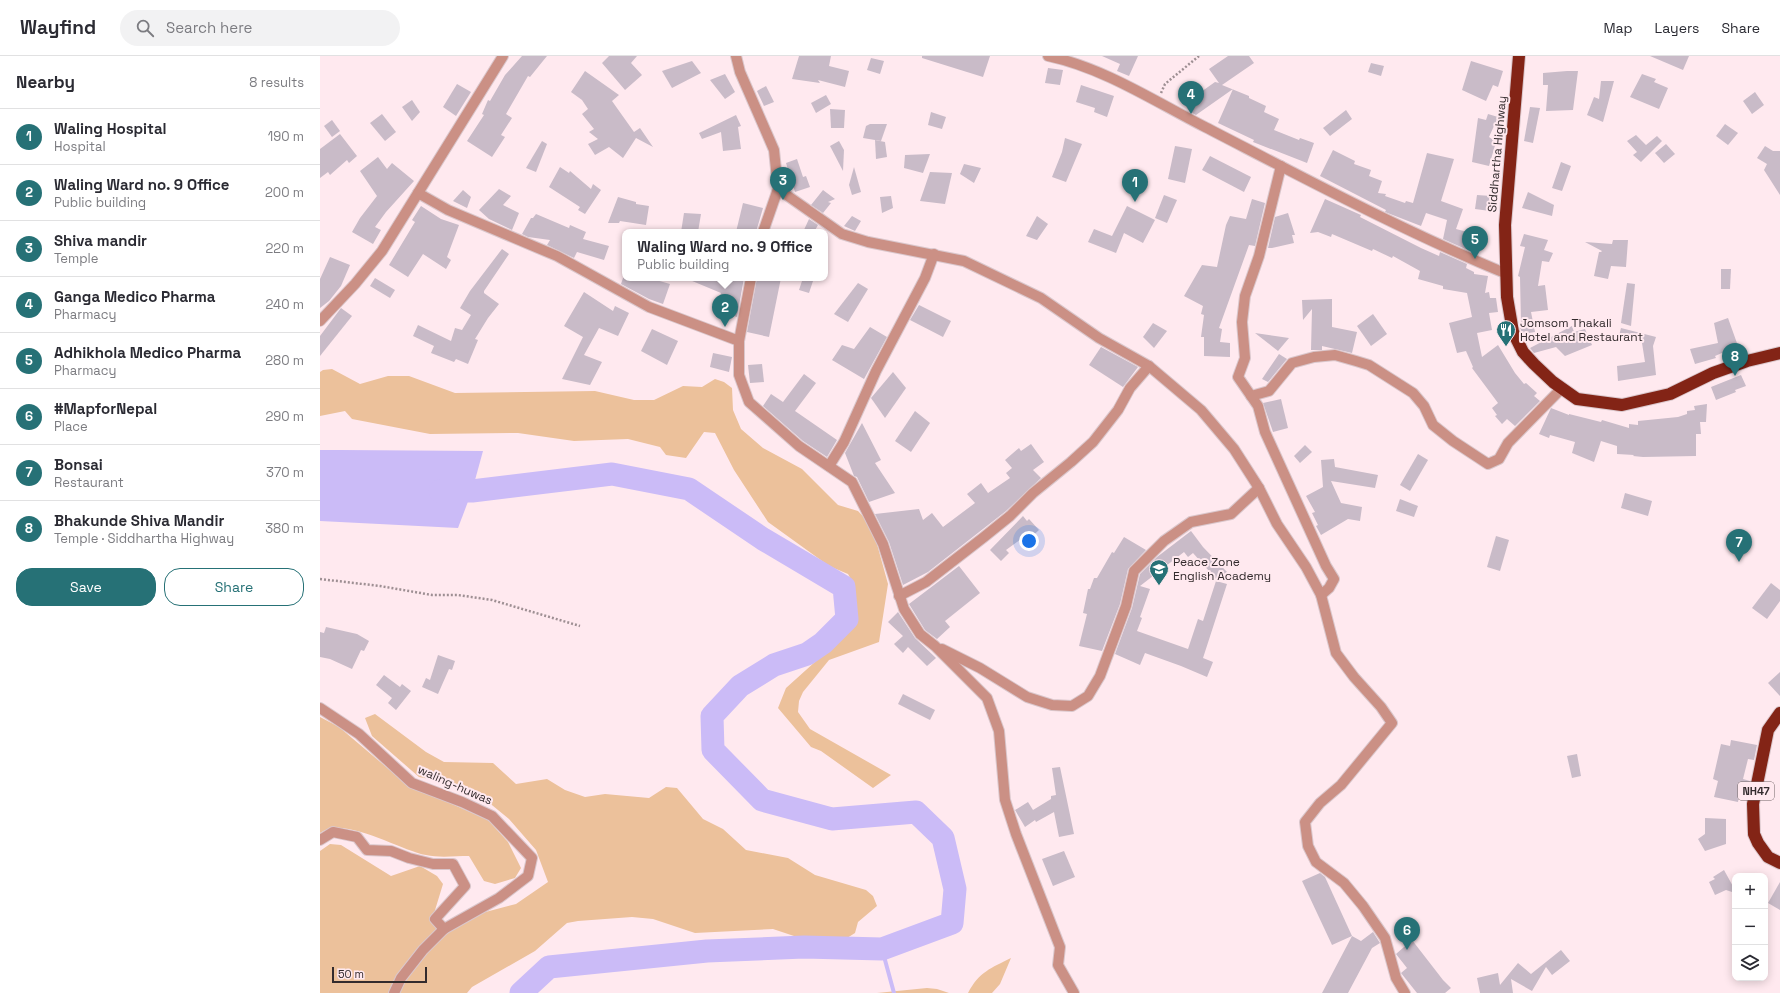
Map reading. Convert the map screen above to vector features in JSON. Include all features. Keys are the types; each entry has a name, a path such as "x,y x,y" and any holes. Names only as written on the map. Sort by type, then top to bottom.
{"highway":[{"name":"Siddhartha Highway","path":"1519,56 1505,225 1507,298 1513,332 1523,352 1553,382 1577,399 1622,405 1670,394 1713,373 1747,361 1780,353"},
{"name":"NH47","path":"1780,712 1768,730 1753,804 1754,834 1758,843 1768,857 1780,863"}],"street":[{"path":"320,321 355,284 382,251 503,56"},
{"path":"736,56 740,72 774,150 778,189 764,229"},
{"path":"1048,56 1069,60 1113,78 1281,166 1446,249 1507,274"},
{"path":"1281,166 1260,256 1244,296 1242,322 1245,358 1238,377 1258,406 1265,432 1334,579 1329,588 1321,595"},
{"path":"778,189 842,234 868,242 964,261 1042,298 1099,338 1149,366 1202,410 1234,449 1259,488 1277,524 1306,567 1321,595 1336,653 1354,677 1381,707 1392,723 1341,785 1320,803 1305,822 1308,846 1316,862 1344,884 1363,906 1385,938 1396,978 1405,993"},
{"path":"418,193 448,210 558,256 649,307 739,341"},
{"path":"829,466 844,442 876,371 925,278 934,254"},
{"path":"750,281 739,341 739,375 749,402 799,446 852,482 883,544 904,610 920,634 935,646 987,698 999,731 1005,800 1016,834 1060,947 1058,965 1074,993"},
{"path":"1251,396 1269,391 1292,363 1314,357 1335,355 1356,361 1368,365 1413,393 1424,406 1433,425 1453,441 1488,464 1498,460 1508,443 1562,388"},
{"path":"899,596 926,582 984,537 1082,452 1118,410 1130,388 1149,366"},
{"path":"935,646 980,668 1027,697 1052,705 1072,706 1088,696 1100,676 1126,606 1134,571 1164,540 1191,522 1231,514 1259,488"},
{"name":"waling-huwas","path":"320,708 360,734 412,783 462,802 492,816 532,858 528,876 499,898 444,929 423,950 401,978 394,993"},
{"path":"320,840 333,832 357,837 367,850 391,851 409,858 433,864 453,864 465,886 435,919 444,929"}],"path":[{"path":"1157,102 1165,84 1198,56"},
{"path":"320,579 380,586 425,594 458,595 492,600 580,626"}],"shaded area":[{"path":"332,369 360,384 388,376 409,376 455,393 595,391 634,400 654,400 683,386 702,387 715,379 724,382 732,388 733,410 741,429 763,448 802,469 838,505 858,511 872,526 888,584 879,642 829,660 803,692 799,701 798,712 810,729 891,775 873,788 821,751 811,747 778,708 786,688 846,634 854,614 853,583 848,574 829,566 768,522 734,470 715,433 704,432 686,458 666,455 660,447 628,439 574,441 518,433 430,434 352,419 345,411 320,416 320,372 323,370"},
{"path":"320,450 483,451 472,491 458,528 320,521"},
{"path":"375,714 426,752 444,762 493,763 516,784 547,779 565,790 585,797 605,794 649,798 666,787 677,788 703,819 723,829 746,850 788,858 815,875 866,890 873,896 877,906 858,922 855,933 847,938 794,936 773,929 695,933 653,919 632,917 578,921 567,923 535,951 472,987 467,993 320,993 320,851 330,844 341,845 391,876 420,866 437,876 443,884 432,920 444,934 478,914 516,904 548,882 536,850 509,819 487,801 439,781 419,777 372,736 365,718"},
{"path":"320,717 339,727 405,783 488,820 508,842 521,868 515,878 495,884 484,881 469,856 442,857 426,855 372,835 343,828 330,829 320,833"},
{"path":"1011,958 1000,984 992,993 968,993 981,975"},
{"path":"927,988 937,989 949,993 877,993"}],"building":[{"path":"522,56 547,56 530,77 528,76 506,114 512,118 501,135 505,137 492,157 467,141 484,115 482,114 488,100 490,101 505,75"},
{"path":"609,56 637,56 631,63 642,75 625,90 602,63"},
{"path":"799,56 831,56 829,66 849,71 845,87 818,80 820,83 792,79"},
{"path":"922,56 990,56 983,77 922,58"},
{"path":"1102,56 1138,56 1129,76 1117,71 1120,64"},
{"path":"1228,56 1249,56 1254,63 1222,85 1233,89 1196,115 1190,112 1184,104 1215,82 1219,83 1209,69"},
{"path":"1650,56 1689,56 1683,70"},
{"path":"871,58 884,61 880,74 867,70"},
{"path":"692,61 701,73 672,88 662,71"},
{"path":"1471,61 1503,71 1498,87 1493,85 1486,101 1462,90"},
{"path":"1371,63 1384,66 1381,76 1368,72"},
{"path":"1048,68 1063,70 1060,85 1045,83"},
{"path":"585,71 619,95 612,101 634,132 640,128 653,147 636,138 623,158 609,147 595,155 588,144 598,139 589,132 594,129 582,114 588,109 582,100 571,92"},
{"path":"1578,71 1573,110 1546,111 1548,85 1543,85 1543,73"},
{"path":"725,74 735,92 725,99 710,80"},
{"path":"1642,74 1656,79 1654,82 1668,88 1659,109 1630,97"},
{"path":"1601,81 1614,81 1603,122 1587,115 1594,97 1599,99"},
{"path":"457,84 471,92 456,116 443,107"},
{"path":"1081,85 1114,96 1107,117 1094,112 1095,108 1076,102"},
{"path":"766,86 774,102 764,106 757,91"},
{"path":"1233,89 1266,106 1264,112 1279,119 1274,130 1299,140 1300,138 1314,143 1307,163 1253,142 1254,140 1218,123"},
{"path":"1755,92 1764,105 1752,114 1743,101"},
{"path":"826,95 831,104 816,113 811,103"},
{"path":"412,100 420,112 412,121 402,107"},
{"path":"1530,107 1540,108 1533,143 1524,141"},
{"path":"830,109 845,110 844,128 831,128"},
{"path":"1346,110 1352,119 1330,136 1323,128"},
{"path":"931,112 946,117 942,129 928,125"},
{"path":"382,114 396,132 385,141 370,123"},
{"path":"1488,114 1498,117 1489,137 1496,142 1489,166 1472,162 1478,118 1486,120"},
{"path":"736,115 741,126 738,127 741,149 723,151 721,132 702,139 699,133"},
{"path":"332,120 340,131 332,137 324,126"},
{"path":"870,124 887,124 881,141 863,138 866,126"},
{"path":"1725,124 1738,133 1728,145 1716,136"},
{"path":"340,134 357,156 349,163 347,160 330,175 328,172 320,178 320,149"},
{"path":"1636,135 1646,145 1657,136 1662,141 1641,162 1633,155 1637,152 1627,141"},
{"path":"1065,138 1082,144 1066,182 1052,177 1062,152"},
{"path":"875,140 885,142 887,157 876,159"},
{"path":"542,141 547,144 536,172 526,168"},
{"path":"839,141 844,150 843,171 830,146"},
{"path":"1666,144 1675,154 1664,163 1655,153"},
{"path":"1175,146 1192,149 1185,183 1168,179"},
{"path":"1765,146 1773,151 1780,151 1780,195 1764,170 1767,164 1757,158"},
{"path":"1333,150 1355,161 1354,164 1371,170 1369,176 1382,181 1378,193 1386,194 1385,196 1405,203 1406,201 1413,203 1427,153 1454,159 1441,201 1463,209 1456,229 1475,234 1470,251 1443,239 1447,220 1426,213 1421,226 1385,212 1386,210 1320,176"},
{"path":"930,154 923,173 904,168 905,155"},
{"path":"1210,156 1251,177 1244,192 1202,170"},
{"path":"378,157 387,169 392,163 414,181 386,212 375,227 381,230 373,244 352,232 360,218 377,196 360,171"},
{"path":"797,159 803,177 806,176 810,187 795,192 786,163"},
{"path":"1561,162 1571,166 1562,191 1552,188"},
{"path":"964,164 981,168 974,183 960,174"},
{"path":"560,167 569,173 570,171 591,189 593,184 601,190 585,214 578,210 580,207 549,187"},
{"path":"854,167 861,192 852,195 849,185"},
{"path":"930,172 952,173 945,204 920,201"},
{"path":"499,189 511,196 503,205 519,213 512,230 489,219 479,210"},
{"path":"463,190 471,197 467,208 453,201"},
{"path":"823,190 835,199 828,202 831,203 823,213 811,205"},
{"path":"1528,192 1554,205 1552,216 1522,208"},
{"path":"1164,195 1177,200 1167,223 1155,218"},
{"path":"1477,195 1491,196 1490,211 1475,209"},
{"path":"891,196 893,208 882,213 880,197"},
{"path":"618,197 636,202 636,204 649,206 646,225 620,221 619,223 608,223"},
{"path":"1252,199 1265,203 1255,246 1249,245 1219,328 1222,329 1220,342 1230,343 1230,357 1204,356 1204,337 1201,337 1204,315 1201,314 1203,306 1184,296 1202,265 1217,267 1226,225 1230,216 1246,219"},
{"path":"1325,199 1361,215 1360,217 1421,248 1439,256 1440,252 1467,264 1466,268 1474,272 1474,274 1488,276 1485,293 1489,292 1490,298 1496,298 1498,312 1489,313 1492,330 1477,333 1482,357 1498,345 1515,373 1524,384 1526,383 1537,393 1534,396 1540,401 1515,426 1507,419 1502,424 1495,416 1497,415 1492,408 1498,403 1472,368 1473,367 1466,351 1457,353 1449,323 1472,317 1467,293 1443,289 1443,286 1418,279 1420,271 1393,256 1392,258 1373,249 1372,251 1332,234 1331,237 1318,232 1310,233"},
{"path":"743,203 763,208 757,229 737,229"},
{"path":"421,206 441,219 459,225 447,257 451,260 446,269 423,254 408,277 389,265 415,222 412,220"},
{"path":"1127,206 1155,220 1143,243 1124,233 1116,253 1088,242 1094,229 1112,236"},
{"path":"684,213 701,214 698,229 681,229"},
{"path":"1288,213 1295,235 1292,235 1294,243 1268,248 1275,217"},
{"path":"536,214 569,228 570,225 586,232 583,239 609,246 604,260 577,252 574,258 547,245 550,240 528,237 522,234 531,218 533,218"},
{"path":"852,216 861,221 855,231 844,226"},
{"path":"1037,216 1048,224 1037,240 1026,236"},
{"path":"809,219 818,225 816,229 804,229"},
{"path":"1524,234 1548,240 1544,250 1553,253 1549,262 1542,261 1538,286 1545,285 1548,310 1531,312 1535,332 1523,334 1520,328 1527,323 1521,324 1520,277 1518,276 1525,247 1520,246"},
{"path":"1613,240 1628,240 1626,267 1611,266 1608,279 1594,276 1599,252 1602,251 1585,242 1612,244"},
{"path":"502,249 509,254 484,291 484,293 499,304 475,339 478,340 468,364 456,359 454,362 431,353 434,346 413,336 418,325 451,341 455,328 462,330 471,315 460,308 470,291"},
{"path":"330,257 350,265 341,286 329,301 320,308 320,279"},
{"path":"1721,269 1731,269 1730,289 1721,289"},
{"path":"375,278 395,290 390,298 370,286"},
{"path":"622,281 660,281 670,284 663,304 649,299 621,284"},
{"path":"692,281 722,281 727,283 728,281 743,281 737,317 715,310 721,293"},
{"path":"756,281 780,281 769,337 747,332"},
{"path":"802,281 813,281 809,293 799,290"},
{"path":"858,283 868,289 848,322 834,314"},
{"path":"1627,283 1635,284 1631,326 1621,323"},
{"path":"584,292 613,311 615,306 629,313 618,336 599,328 584,355 602,362 590,385 562,379 583,337 564,326"},
{"path":"1332,299 1332,327 1357,332 1352,353 1322,346 1322,350 1311,350 1312,309 1303,320 1302,300"},
{"path":"919,305 951,321 943,337 910,320"},
{"path":"341,308 352,316 320,356 320,336"},
{"path":"1373,314 1387,334 1371,346 1357,326"},
{"path":"1728,318 1738,346 1715,356 1716,358 1695,364 1690,349 1718,343 1714,323"},
{"path":"1153,323 1167,331 1154,348 1143,337"},
{"path":"1572,326 1574,332 1585,329 1592,345 1565,356 1556,347 1534,353 1530,348"},
{"path":"870,327 887,337 864,379 832,360 842,345 854,349"},
{"path":"1621,328 1656,337 1653,346 1656,375 1618,381 1617,366 1645,362 1642,343 1619,336"},
{"path":"652,329 678,341 667,365 641,351"},
{"path":"1255,333 1289,338 1278,351"},
{"path":"1101,347 1138,367 1123,387 1089,365"},
{"path":"713,353 732,357 729,372 710,367"},
{"path":"1279,354 1287,359 1268,382 1262,379"},
{"path":"762,364 764,382 750,383 748,365"},
{"path":"893,372 906,388 885,418 871,398"},
{"path":"804,374 816,383 795,411 837,440 827,457 803,441 763,406 771,394 783,402"},
{"path":"1741,375 1746,386 1735,390 1736,392 1716,400 1711,387"},
{"path":"1281,399 1288,428 1273,432 1263,403"},
{"path":"1707,404 1706,422 1700,422 1701,434 1696,434 1696,456 1643,457 1617,454 1617,446 1601,441 1594,462 1572,453 1575,442 1550,435 1549,438 1539,434 1551,408 1569,415 1601,422 1602,420 1629,428 1629,424 1638,425 1638,421 1678,417 1687,414 1687,411 1695,410 1694,406"},
{"path":"915,411 930,423 911,452 895,441"},
{"path":"862,423 881,460 875,463 895,493 869,502 857,477 854,476 845,453"},
{"path":"1031,444 1044,462 1033,470 1041,478 1006,511 928,572 903,585 889,542 875,514 919,509 923,520 932,513 943,527 975,503 967,494 981,483 988,493 1010,478 1006,473 1012,468 1005,460 1019,448 1021,451"},
{"path":"1305,445 1312,452 1300,463 1294,456"},
{"path":"1418,454 1428,460 1410,491 1400,485"},
{"path":"1334,459 1335,467 1378,475 1375,488 1331,481 1341,503 1362,507 1360,521 1348,519 1321,535 1316,526 1318,525 1312,513 1315,512 1306,496 1323,487 1321,460"},
{"path":"1625,493 1652,501 1648,516 1621,508"},
{"path":"1400,499 1418,506 1414,517 1396,511"},
{"path":"1023,516 1027,521 1029,519 1039,530 1027,541 1024,537 1006,550 1009,553 1001,561 990,550"},
{"path":"1191,531 1203,547 1227,572 1217,580 1193,553 1188,557 1184,552 1140,586 1150,589 1140,617 1142,618 1137,631 1188,649 1198,619 1203,621 1216,581 1227,584 1203,658 1213,662 1207,677 1145,653 1140,665 1115,654 1132,608 1140,574 1157,557"},
{"path":"1496,536 1509,540 1500,571 1487,567"},
{"path":"1124,537 1146,550 1128,569 1120,604 1102,651 1079,646 1087,614 1083,613 1088,589 1090,589 1094,578 1097,578 1112,552 1114,553"},
{"path":"959,566 980,593 945,621 950,627 937,639 925,630 909,604"},
{"path":"1771,583 1780,590 1780,601 1767,619 1752,608"},
{"path":"898,612 915,638 936,658 927,666 908,647 903,653 894,644 903,636 888,622"},
{"path":"326,627 357,634 369,641 364,651 361,650 352,669 330,659 320,657 320,632 324,633"},
{"path":"438,655 455,661 452,670 449,669 438,694 422,687 426,678 430,680"},
{"path":"1780,672 1780,696 1768,683"},
{"path":"384,675 400,687 402,684 411,691 396,710 388,703 392,698 376,685"},
{"path":"903,694 935,710 930,720 898,704"},
{"path":"1731,740 1757,745 1754,760 1748,759 1743,779 1750,781 1747,798 1739,796 1738,802 1714,797 1718,781 1713,779 1721,744 1730,746"},
{"path":"1577,754 1581,776 1572,778 1567,756"},
{"path":"1060,767 1074,834 1059,837 1054,812 1036,822 1035,820 1025,827 1015,810 1028,802 1033,810 1051,799 1051,796 1056,795 1052,768"},
{"path":"1705,818 1726,819 1726,844 1705,851 1698,839 1705,834"},
{"path":"1064,851 1075,877 1053,886 1042,859"},
{"path":"1724,870 1732,885 1732,892 1726,890 1715,895 1709,882 1715,879 1713,877"},
{"path":"1320,873 1325,877 1352,936 1332,945 1302,881"},
{"path":"1780,882 1780,910 1768,903"},
{"path":"1373,932 1380,943 1372,948 1348,993 1322,993 1352,936 1361,941"},
{"path":"1412,940 1451,988 1445,993 1417,993 1401,973 1407,968 1396,954"},
{"path":"1561,950 1570,961 1552,975 1546,967 1532,991 1511,979 1513,993 1480,993 1477,978 1498,973 1500,985 1518,963 1531,974"}],"waterway":[{"path":"440,491 472,491 612,474 689,489 763,539 844,587 847,619 823,643 807,654 774,665 740,686 712,716 713,750 762,800 832,819 916,812 943,838 955,889 952,923 882,949 804,947 707,951 549,967 521,993"},
{"path":"882,949 894,993"}],"place":[{"name":"Ganga Medico Pharma","path":"1191,114"},
{"name":"Shiva mandir","path":"783,200"},
{"name":"Waling Hospital","path":"1135,202"},
{"name":"Adhikhola Medico Pharma","path":"1475,259"},
{"name":"Waling Ward no. 9 Office","path":"725,327"},
{"name":"Jomsom Thakali Hotel and Restaurant","path":"1506,347"},
{"name":"Bhakunde Shiva Mandir","path":"1735,376"},
{"name":"Bonsai","path":"1739,562"},
{"name":"Peace Zone English Academy","path":"1159,586"},
{"name":"#MapforNepal","path":"1407,950"}]}
